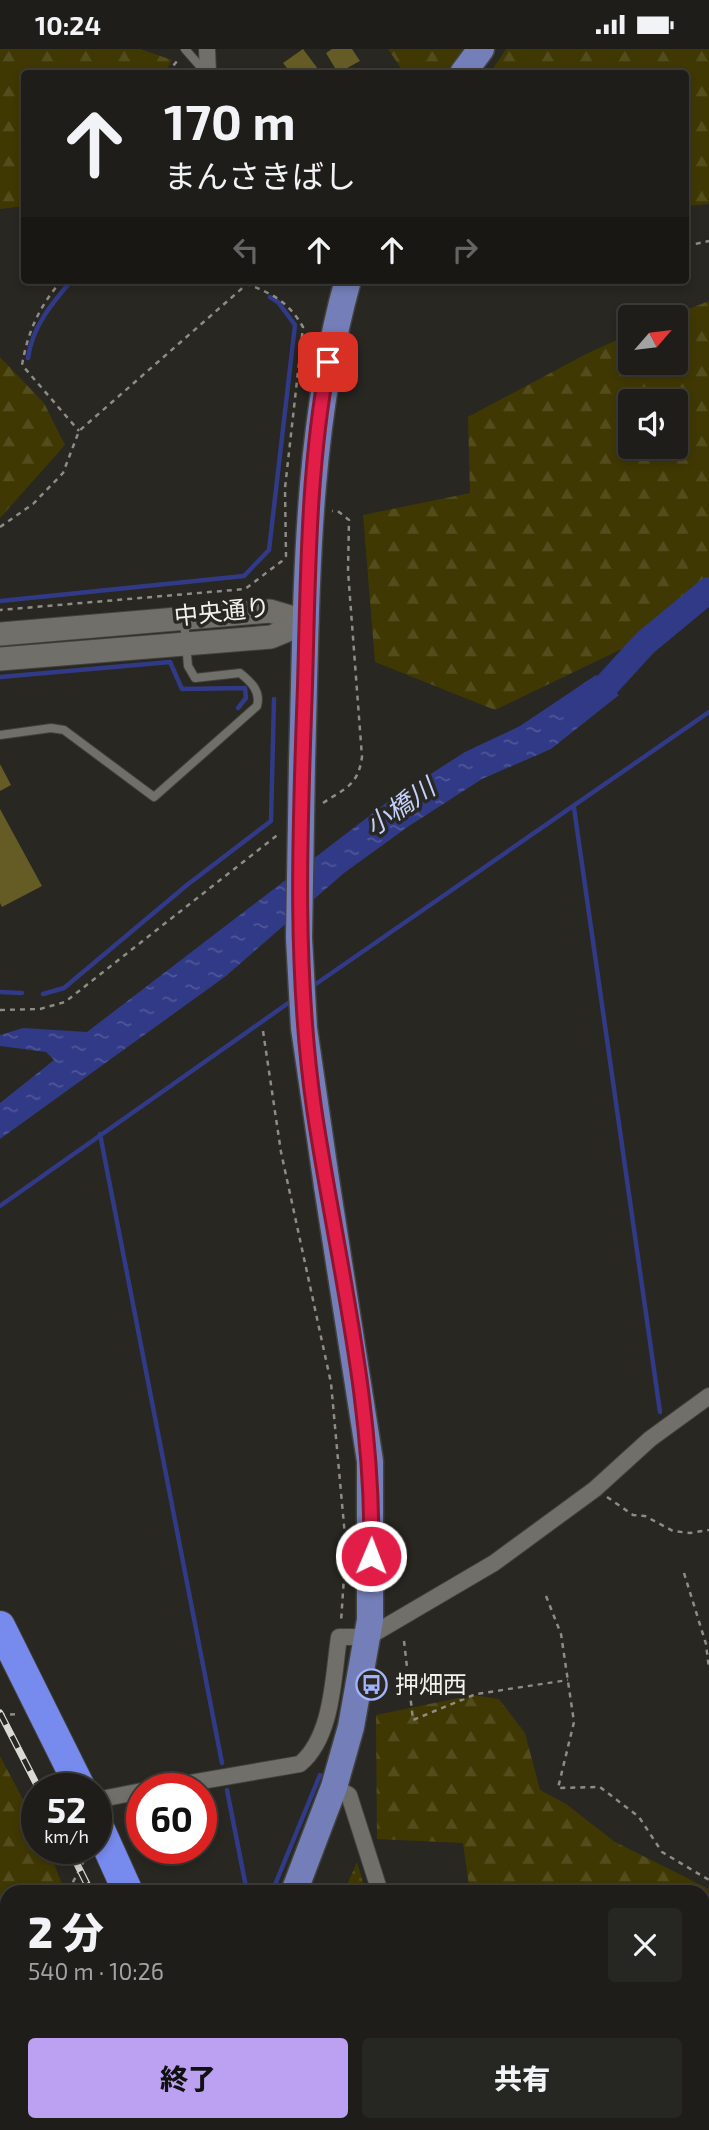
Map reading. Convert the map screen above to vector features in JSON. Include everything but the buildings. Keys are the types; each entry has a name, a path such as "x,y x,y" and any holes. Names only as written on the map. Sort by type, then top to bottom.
{"highway":[{"path":"0,1626 73,1773"},
{"path":"112,1856 125,1885"}],"main road":[{"path":"465,70 481,49"},
{"path":"297,1885 334,1787 351,1727 368,1637 372,1530 370,1461 304,1028 299,938 311,508 324,382 347,284"}],"street":[{"path":"206,49 207,70"},
{"name":"中央通り","path":"0,634 270,611 307,622"},
{"name":"中央通り","path":"0,659 271,636 307,622"},
{"path":"217,1778 300,1764 313,1752 327,1714 339,1637 368,1637 494,1563 595,1489 650,1439 709,1396"},
{"path":"334,1787 349,1795 378,1885"}],"lane":[{"path":"187,51 204,70"},
{"path":"0,735 51,728 64,730 154,797 257,706 259,698 252,683 240,673 195,678 188,666 183,617"}],"path":[{"path":"169,70 187,51"},
{"path":"689,245 709,241"},
{"path":"59,284 41,305 26,338 22,365 79,431"},
{"path":"0,527 33,504 63,473 79,431 247,284 276,294 293,310 303,327 285,488 286,556 246,589 0,610"},
{"path":"311,508 339,512 349,520 348,571 362,757 360,775 351,785 313,810"},
{"path":"0,1010 40,1009 65,1002 290,826"},
{"path":"263,1031 281,1152 331,1383 346,1547 339,1637"},
{"path":"595,1489 633,1515 645,1515 673,1531 690,1533 709,1530"},
{"path":"684,1573 707,1644 709,1669"},
{"path":"546,1596 561,1634 574,1722 558,1789 600,1787 639,1817 662,1852 709,1880"},
{"path":"404,1641 413,1720 476,1694 569,1680"},
{"path":"72,1885 83,1864"}],"green space":[{"path":"0,49 140,49 172,60 167,70 21,70 21,206 0,209"},
{"path":"388,49 466,49 450,70 402,70"},
{"path":"506,49 709,49 709,204 689,206 689,70 492,70"},
{"path":"709,301 709,592 630,645 495,710 375,662 363,515 470,493 468,417 618,339 618,375 688,375 688,309"},
{"path":"0,357 44,403 65,445 0,518"},
{"path":"473,1695 499,1699 525,1733 540,1790 566,1804 615,1842 701,1885 469,1885 463,1843 377,1839 376,1715"},
{"path":"0,1756 21,1796 21,1864 54,1864 62,1885 0,1885"},
{"path":"357,1862 364,1885 347,1885"}],"water":[{"path":"596,675 619,695 551,749 482,779 409,826 344,873 226,976 0,1139 0,1103 54,1060 46,1052 0,1046 0,1035 23,1028 87,1032 390,800 465,752 520,726"}],"waterway":[{"path":"28,358 38,326 69,284"},
{"path":"0,601 244,576 269,550 295,325 278,302 270,297"},
{"name":"小橋川","path":"579,703 603,689 645,643 709,590"},
{"path":"0,677 170,662 182,689 245,688 246,698 238,708"},
{"path":"43,994 64,988 187,885 271,821 274,699"},
{"path":"310,988 709,712"},
{"path":"574,808 660,1412"},
{"path":"0,992 22,993"},
{"path":"0,1206 294,999"},
{"path":"100,1134 222,1763"},
{"path":"275,1885 320,1775"},
{"path":"227,1790 246,1885"}],"railway":[{"path":"0,1713 31,1773"},
{"path":"77,1864 88,1885"}],"place":[{"name":"押畑西","path":"372,1685"}],"route":[{"path":"328,362 311,508 299,938 304,1028 314,1108 370,1461 371,1556"}]}
